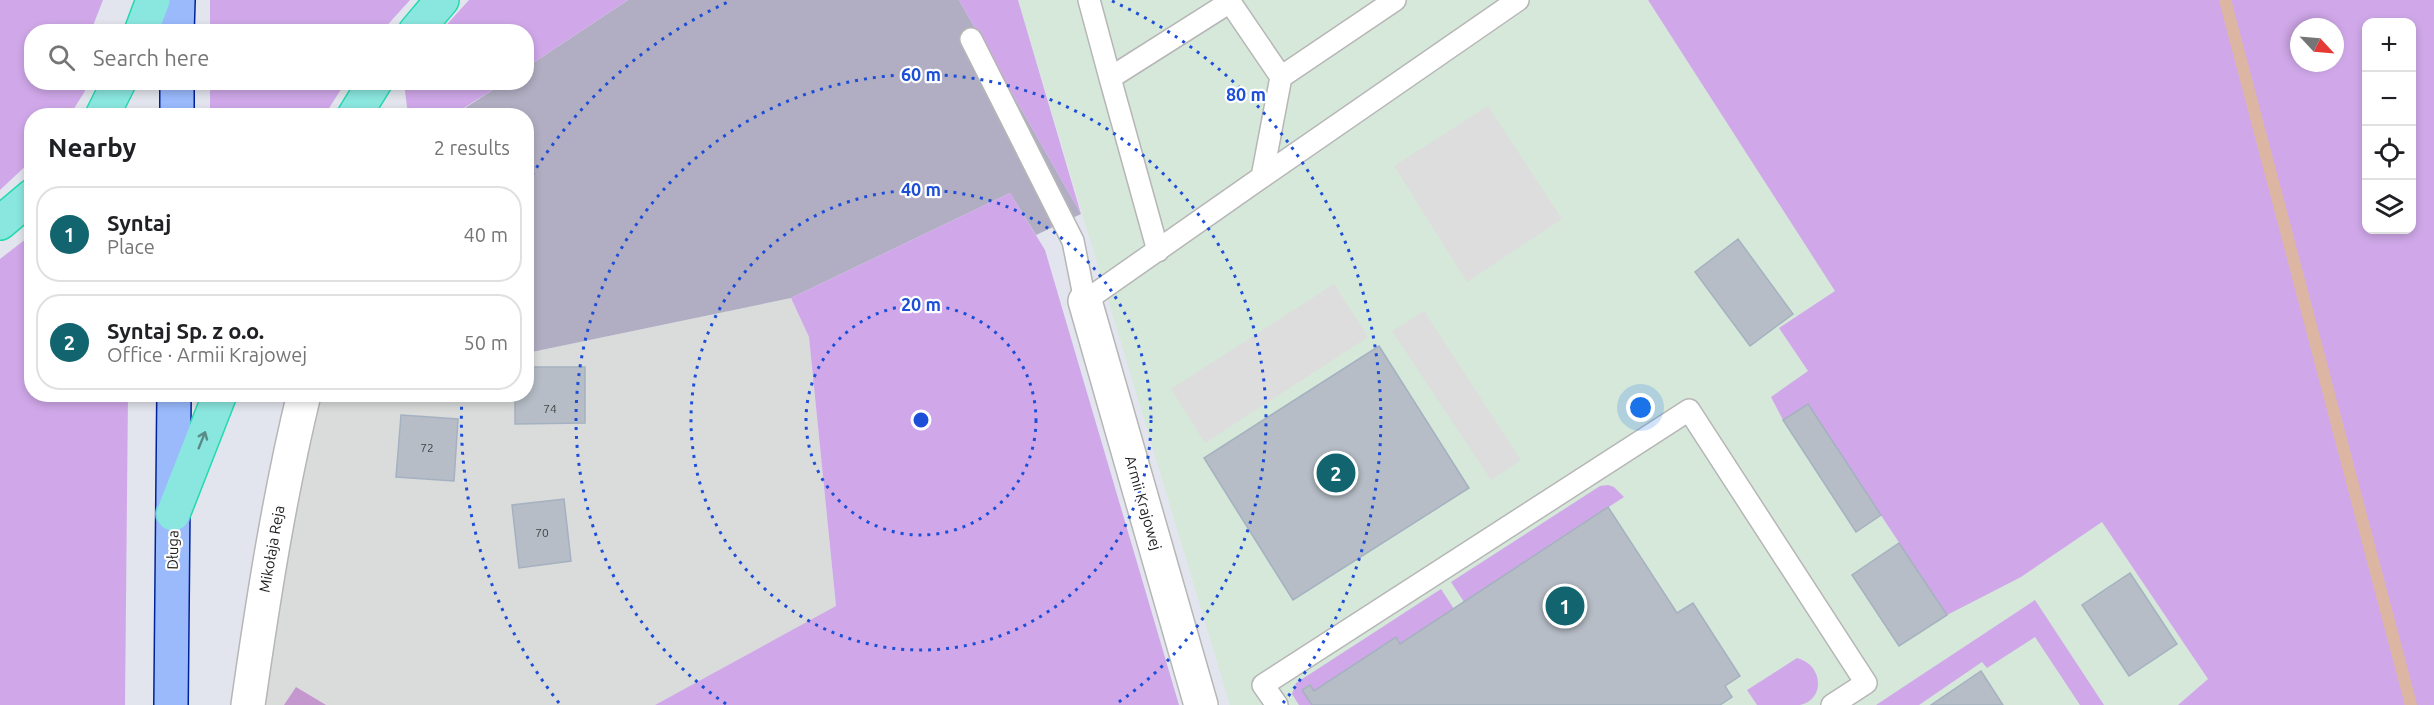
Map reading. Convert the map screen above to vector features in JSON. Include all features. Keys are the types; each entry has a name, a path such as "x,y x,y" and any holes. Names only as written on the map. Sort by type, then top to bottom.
{"highway":[{"path":"144,24 153,0"},
{"path":"422,24 442,0"},
{"path":"106,108 115,90"},
{"path":"359,108 370,90"},
{"path":"0,223 24,203"},
{"path":"173,514 217,402"}],"main road":[{"path":"177,24 178,0"},
{"path":"177,90 177,108"},
{"name":"Długa","path":"171,705 174,402"}],"street":[{"name":"Armii Krajowej","path":"1085,301 1201,705"},
{"name":"Mikołaja Reja","path":"248,705 266,573 302,402"}],"lane":[{"path":"1089,0 1158,251"},
{"path":"1281,77 1395,0"},
{"path":"971,39 1073,241 1085,301 1518,0"},
{"path":"1110,78 1230,2 1281,77 1262,177"},
{"path":"1277,705 1263,685 1689,410 1866,683 1832,705"}],"shaded area":[{"path":"0,0 103,0 94,24 24,24 24,90 85,91 74,108 24,108 24,168 0,190"},
{"path":"210,0 410,0 388,24 210,24"},
{"path":"469,0 628,0 534,62 534,24 447,24"},
{"path":"628,0 959,0 1081,214 1036,235 1010,193 791,298 534,352 534,108 465,108 492,90 534,90 534,62"},
{"path":"959,0 1018,0 1081,214"},
{"path":"1018,0 1648,0 2021,577 2102,522 2208,679 2178,705 1230,705"},
{"path":"1648,0 2434,0 2434,705 2178,705 2208,679 2102,522 2021,577 1947,615 1808,405 1783,420 1771,397 1808,371 1779,328 1835,291"},
{"path":"210,90 341,90 329,108 210,108"},
{"path":"405,90 492,90 464,108 407,108"},
{"path":"1488,106 1562,219 1467,282 1394,166"},
{"path":"1010,193 1045,250 1179,705 655,705 836,606 809,337 791,298"},
{"path":"24,240 24,402 128,402 125,705 0,705 0,259"},
{"path":"1334,284 1368,337 1205,443 1171,389"},
{"path":"791,298 809,337 836,607 655,705 259,705 290,520 317,402 534,402 534,352"},
{"path":"1424,311 1521,460 1491,480 1392,331"},
{"path":"1600,486 1614,487 1624,497 1464,602 1451,582"},
{"path":"1441,589 1454,609 1400,644 1396,638 1314,691 1309,685 1302,690 1312,705 1299,705 1292,694 1296,683"},
{"path":"2035,600 2104,705 2080,705 2035,637 1987,668 1982,662 1919,705 1876,705"},
{"path":"1797,658 1806,662 1816,675 1818,682 1814,697 1800,705 1757,705 1747,690"},
{"path":"296,687 326,705 284,705"}],"building":[{"path":"1738,239 1793,314 1750,346 1695,272"},
{"path":"1379,346 1469,488 1293,600 1204,458"},
{"path":"534,367 585,367 585,423 515,424 515,402 534,402"},
{"path":"1808,404 1881,515 1856,532 1783,420"},
{"path":"401,415 458,419 454,481 396,477"},
{"path":"564,499 571,561 519,568 512,505"},
{"path":"1608,507 1677,613 1693,603 1740,676 1725,686 1732,697 1720,705 1312,705 1302,690 1310,685 1314,691 1396,637 1400,644"},
{"path":"1899,543 1947,615 1899,646 1852,575"},
{"path":"2130,573 2177,644 2129,676 2082,605"},
{"path":"1981,671 2003,705 1931,705"}],"waterway":[{"path":"2225,0 2411,705"}],"place":[{"name":"Syntaj Sp. z o.o.","path":"1336,473"},
{"name":"Syntaj","path":"1565,606"}]}
